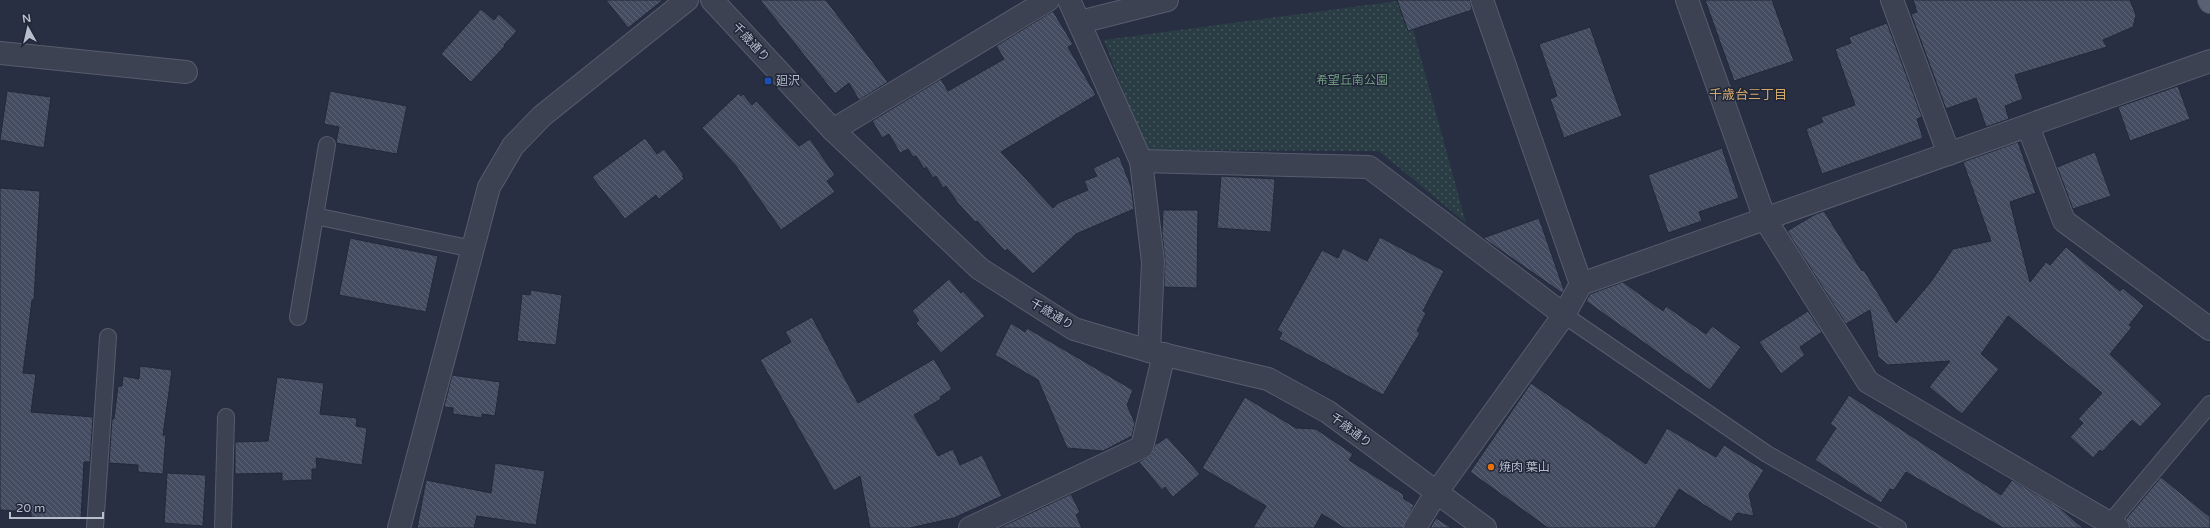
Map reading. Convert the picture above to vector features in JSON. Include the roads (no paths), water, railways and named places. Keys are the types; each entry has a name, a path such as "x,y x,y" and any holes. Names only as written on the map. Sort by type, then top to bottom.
{"street":[{"path":"399,528 490,187 512,146 542,116 687,0"},
{"name":"千歳通り","path":"712,0 833,130 980,270 1074,328 1157,352 1268,379 1328,412 1485,528"},
{"path":"833,130 1048,0"},
{"path":"970,528 1142,447 1157,352 1153,262 1141,161 1069,0"},
{"path":"1080,22 1167,0"},
{"path":"1482,0 1581,284"},
{"path":"1687,0 1765,219 1868,382 2114,526"},
{"path":"1892,0 1949,154"},
{"path":"0,53 186,72"},
{"path":"1415,528 1436,493 1564,315 1581,284 2210,61"},
{"path":"2028,126 2064,221 2210,330"},
{"path":"1141,161 1369,167 1564,315"}],"lane":[{"path":"298,316 327,145"},
{"path":"315,216 474,249"},
{"path":"1564,315 1767,454 1898,528"},
{"path":"95,528 108,337"},
{"path":"2114,526 2210,404"},
{"path":"222,528 226,416"}],"place":[{"name":"廻沢","path":"768,81"},
{"name":"焼肉 葉山","path":"1491,467"}],"district":[{"name":"千歳台三丁目","path":"1748,94"}],"park label":[{"name":"希望丘南公園","path":"1352,80"}]}
